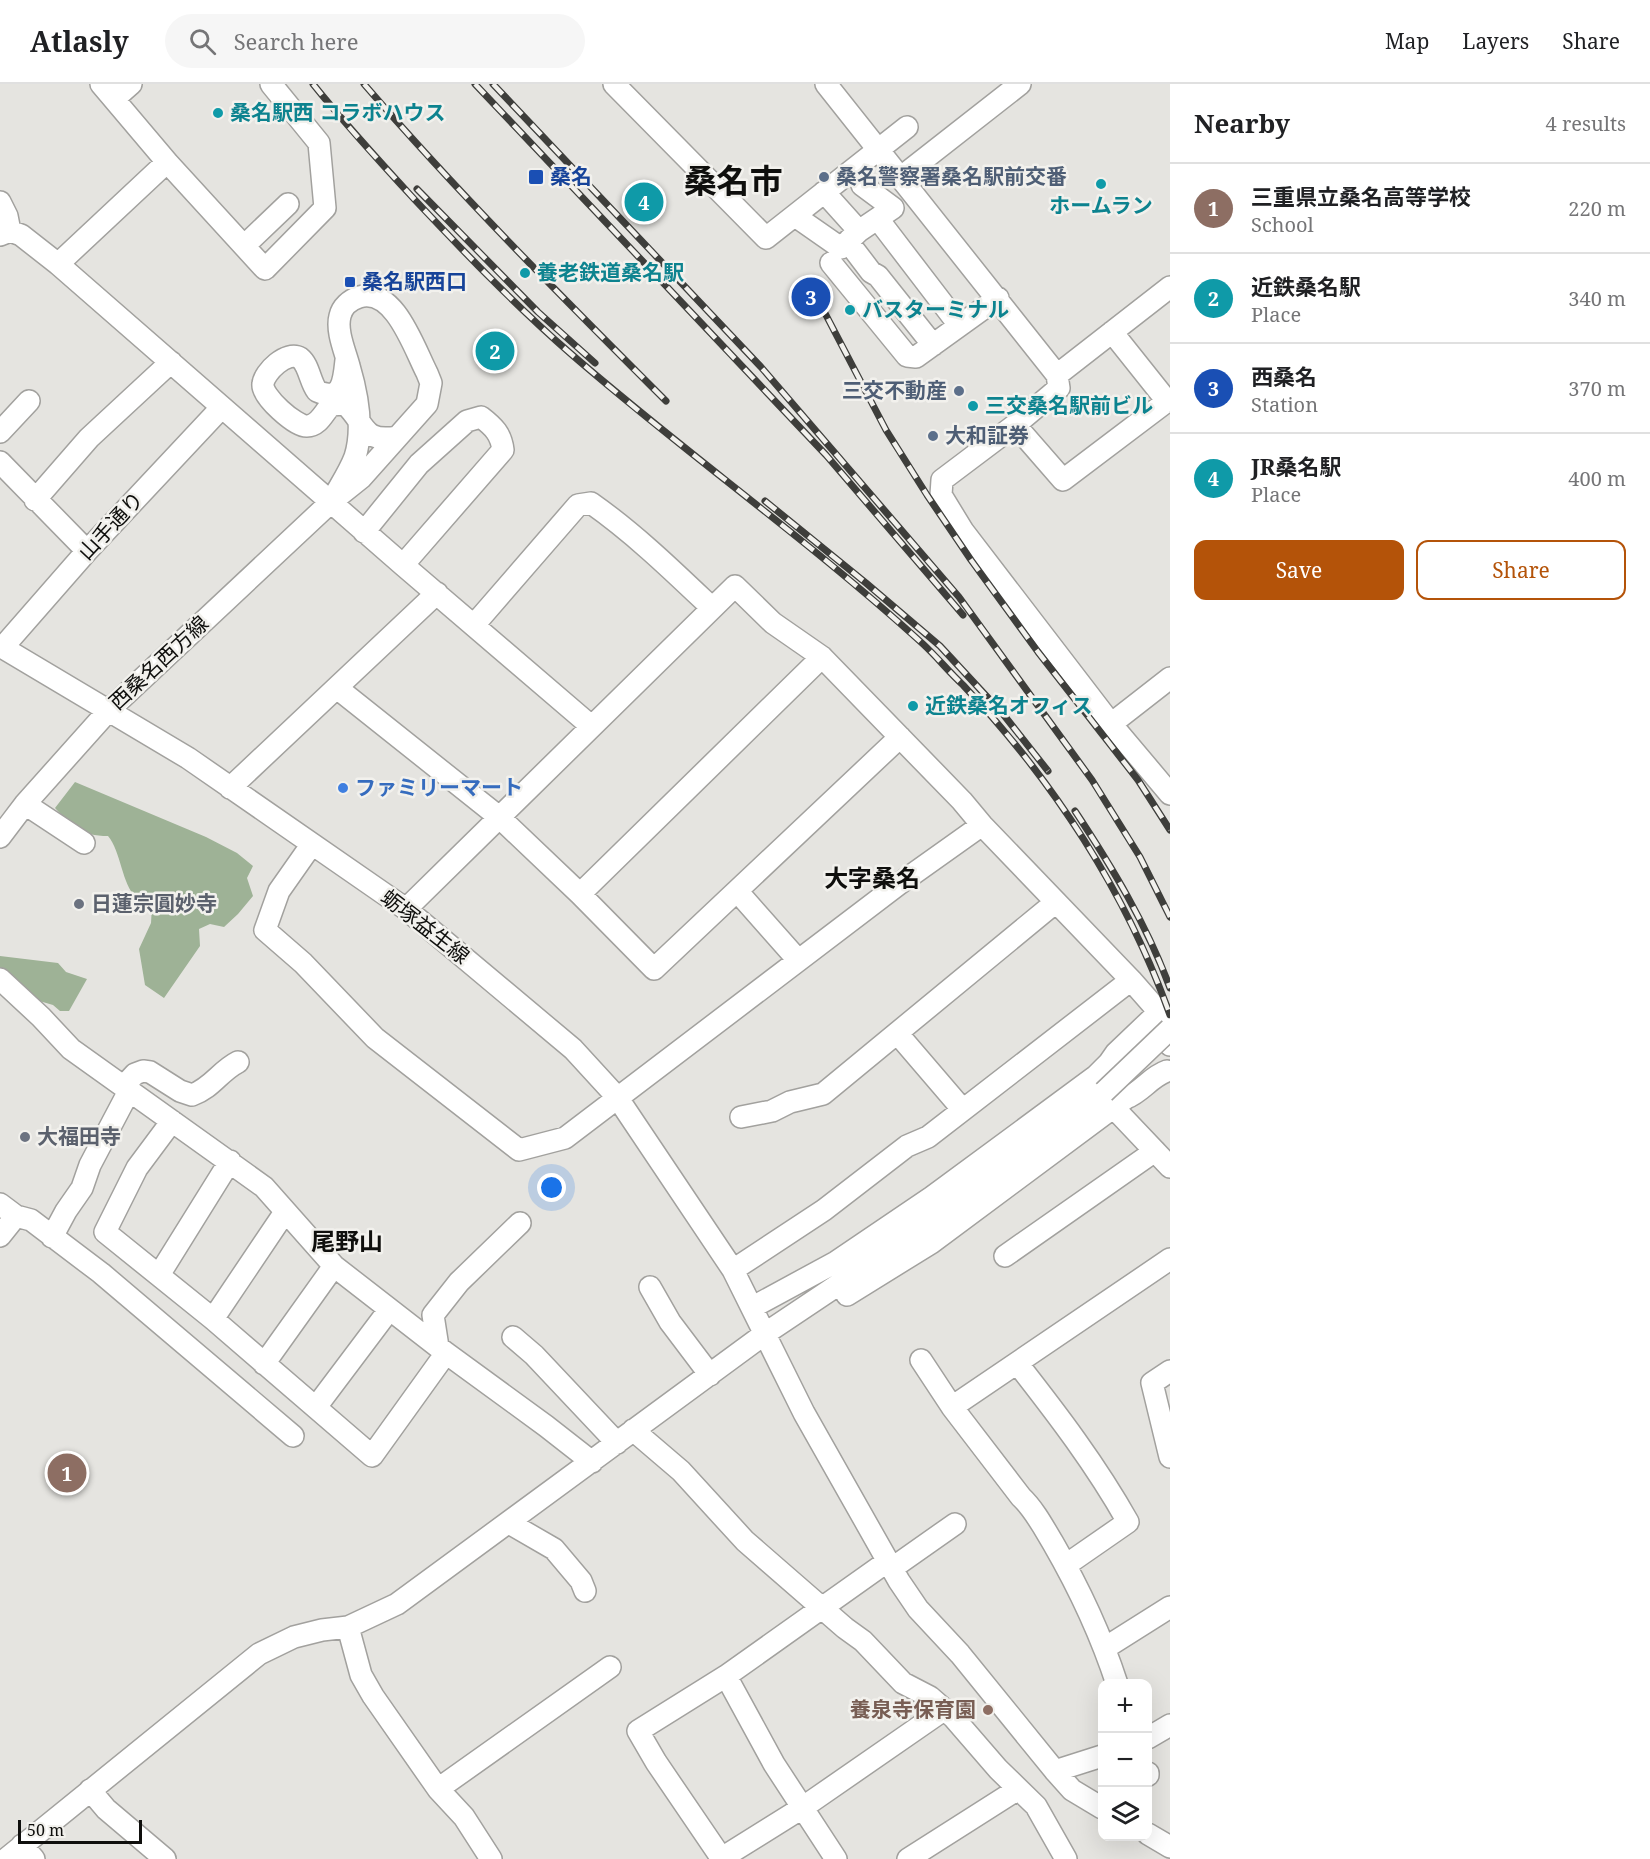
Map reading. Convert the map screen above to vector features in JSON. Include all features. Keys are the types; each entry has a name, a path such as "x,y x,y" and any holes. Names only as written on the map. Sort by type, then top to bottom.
{"street":[{"path":"131,84 108,92 265,269 325,208 319,143 271,84"},
{"path":"614,84 766,238 824,192 860,175"},
{"path":"826,84 998,298 1058,382"},
{"path":"900,178 1020,84"},
{"path":"847,243 860,175 878,150 907,127"},
{"path":"58,264 168,162"},
{"path":"847,243 893,208 860,175"},
{"path":"824,192 847,243 907,356 916,357 998,298"},
{"path":"0,202 7,216 5,233 21,235 58,264 364,532 591,726"},
{"path":"244,246 288,204"},
{"path":"795,216 847,243 871,272 878,276 933,345"},
{"path":"884,227 959,325"},
{"path":"1170,287 1113,332 1015,425 942,480 942,495 963,531 1111,724 1170,794"},
{"path":"367,295 378,297 396,314 431,383 427,404 361,478 331,502 348,474 355,455 359,424 356,394 339,327 340,315 345,306 355,298 367,295"},
{"path":"1015,425 1063,480 1168,400 1113,332"},
{"path":"347,356 344,380 336,392 328,394 317,391 303,361 293,355 283,358 266,375 262,385 266,396 298,425 315,424 331,405 345,404 352,410 365,431 377,438 397,437"},
{"path":"35,500 89,438 171,362"},
{"path":"0,432 29,401"},
{"name":"山手通り","path":"1,647 222,407"},
{"path":"364,532 419,464 466,421 481,417 494,427 501,439 503,450 403,565"},
{"path":"0,462 87,551"},
{"name":"西桑名西方線","path":"0,837 25,804 109,710 331,502"},
{"path":"474,625 578,505 591,503 651,550 712,608"},
{"path":"406,909 735,586 773,623 822,657 962,801 982,825 1131,980 1165,1021 1170,1045"},
{"path":"230,788 437,593"},
{"name":"蛎塚益生線","path":"1,647 188,758 406,909 573,1050 617,1097 733,1270 804,1413 890,1565 918,1609 960,1654 1072,1790 1098,1806"},
{"path":"580,894 822,657"},
{"path":"1111,724 1170,678"},
{"path":"337,688 499,817 654,969 900,737"},
{"path":"25,804 84,843"},
{"path":"312,844 279,891 265,930 303,963 375,1038 519,1150 565,1138 899,884 982,825"},
{"path":"737,891 798,960"},
{"path":"741,1117 771,1112 790,1102 823,1094 1056,902"},
{"path":"0,980 48,1023 71,1049 264,1187 334,1266 592,1462"},
{"path":"733,1270 796,1230 907,1146 928,1137 1131,980"},
{"path":"6,1859 28,1852 90,1790 260,1654 294,1637 348,1627 397,1604 710,1375 768,1338 985,1183 1109,1100 1165,1021"},
{"path":"753,1307 836,1262 932,1197 1096,1076 1109,1064 1116,1053 1165,1021"},
{"path":"897,1034 963,1110"},
{"path":"52,1237 82,1188 90,1165 135,1074 143,1071 150,1072 180,1091 192,1095 213,1084 237,1062"},
{"path":"1109,1100 1134,1095 1155,1075 1169,1071"},
{"path":"1109,1100 1170,1167"},
{"path":"172,1121 137,1168 105,1232 213,1319 372,1456 442,1350 433,1315 459,1282 520,1222"},
{"path":"1005,1256 1155,1151"},
{"path":"159,1275 230,1161"},
{"path":"0,1236 8,1210 31,1220 101,1273 293,1436"},
{"path":"213,1319 285,1212"},
{"path":"952,1407 1170,1259"},
{"path":"264,1364 334,1266"},
{"path":"650,1287 670,1322 710,1375"},
{"path":"316,1407 389,1310"},
{"path":"513,1337 625,1436 681,1471 745,1541 845,1629 863,1641 903,1683 930,1697 945,1709 974,1744 1036,1806 1066,1859"},
{"path":"921,1360 952,1407 1026,1502 1066,1565 1105,1648 1116,1679"},
{"path":"1017,1362 1071,1432 1110,1490 1128,1522 1066,1565"},
{"path":"1170,1371 1152,1383 1170,1457"},
{"path":"509,1523 554,1549 581,1581 585,1591"},
{"path":"945,1709 802,1809 722,1859 656,1762 638,1731 726,1676 815,1615 822,1607 954,1524"},
{"path":"1105,1648 1170,1607"},
{"path":"348,1627 361,1675 373,1696 438,1789 464,1817 491,1859"},
{"path":"438,1789 610,1667"},
{"path":"726,1676 774,1764 836,1859"},
{"path":"1152,1736 1170,1725"},
{"path":"1055,1771 1098,1757"},
{"path":"908,1859 1018,1789"},
{"path":"90,1790 106,1809 165,1859"},
{"path":"1152,1836 1170,1847"}],"green space":[{"path":"75,782 206,837 237,853 253,866 247,878 253,896 224,927 210,924 199,929 200,946 164,998 145,985 139,949 151,923 152,906 131,892 116,850 108,836 99,836 78,829 55,808"},
{"path":"0,956 58,963 66,972 87,979 69,1011 60,1011 53,1005 36,1000 0,975"}],"railway":[{"path":"313,84 415,200 550,335 614,390 880,606 923,644 963,685 1027,759 1084,840 1132,925 1170,1015"},
{"path":"364,84 474,205 666,401"},
{"path":"475,84 826,455 963,615"},
{"path":"493,84 761,367 959,597 1092,780 1140,857 1170,917"},
{"path":"417,189 538,312 595,363"},
{"path":"815,294 886,430 927,495 1038,652 1138,780 1170,830"},
{"path":"765,501 940,646 1003,714 1048,771"},
{"path":"1075,811 1128,897 1151,942 1170,988"}],"place":[{"name":"桑名駅西 コラボハウス","path":"218,113"},
{"name":"桑名","path":"536,177"},
{"name":"桑名警察署桑名駅前交番","path":"824,177"},
{"name":"ホームラン","path":"1101,184"},
{"name":"JR桑名駅","path":"644,202"},
{"name":"養老鉄道桑名駅","path":"525,273"},
{"name":"桑名駅西口","path":"350,282"},
{"name":"西桑名","path":"811,297"},
{"name":"バスターミナル","path":"850,310"},
{"name":"近鉄桑名駅","path":"495,351"},
{"name":"三交不動産","path":"959,391"},
{"name":"三交桑名駅前ビル","path":"973,406"},
{"name":"大和証券","path":"933,436"},
{"name":"近鉄桑名オフィス","path":"913,706"},
{"name":"ファミリーマート","path":"343,788"},
{"name":"日蓮宗圓妙寺","path":"79,904"},
{"name":"大福田寺","path":"25,1137"},
{"name":"三重県立桑名高等学校","path":"67,1473"},
{"name":"養泉寺保育園","path":"988,1710"}],"district":[{"name":"桑名市","path":"733,181"},
{"name":"大字桑名","path":"872,879"},
{"name":"尾野山","path":"347,1242"}]}
